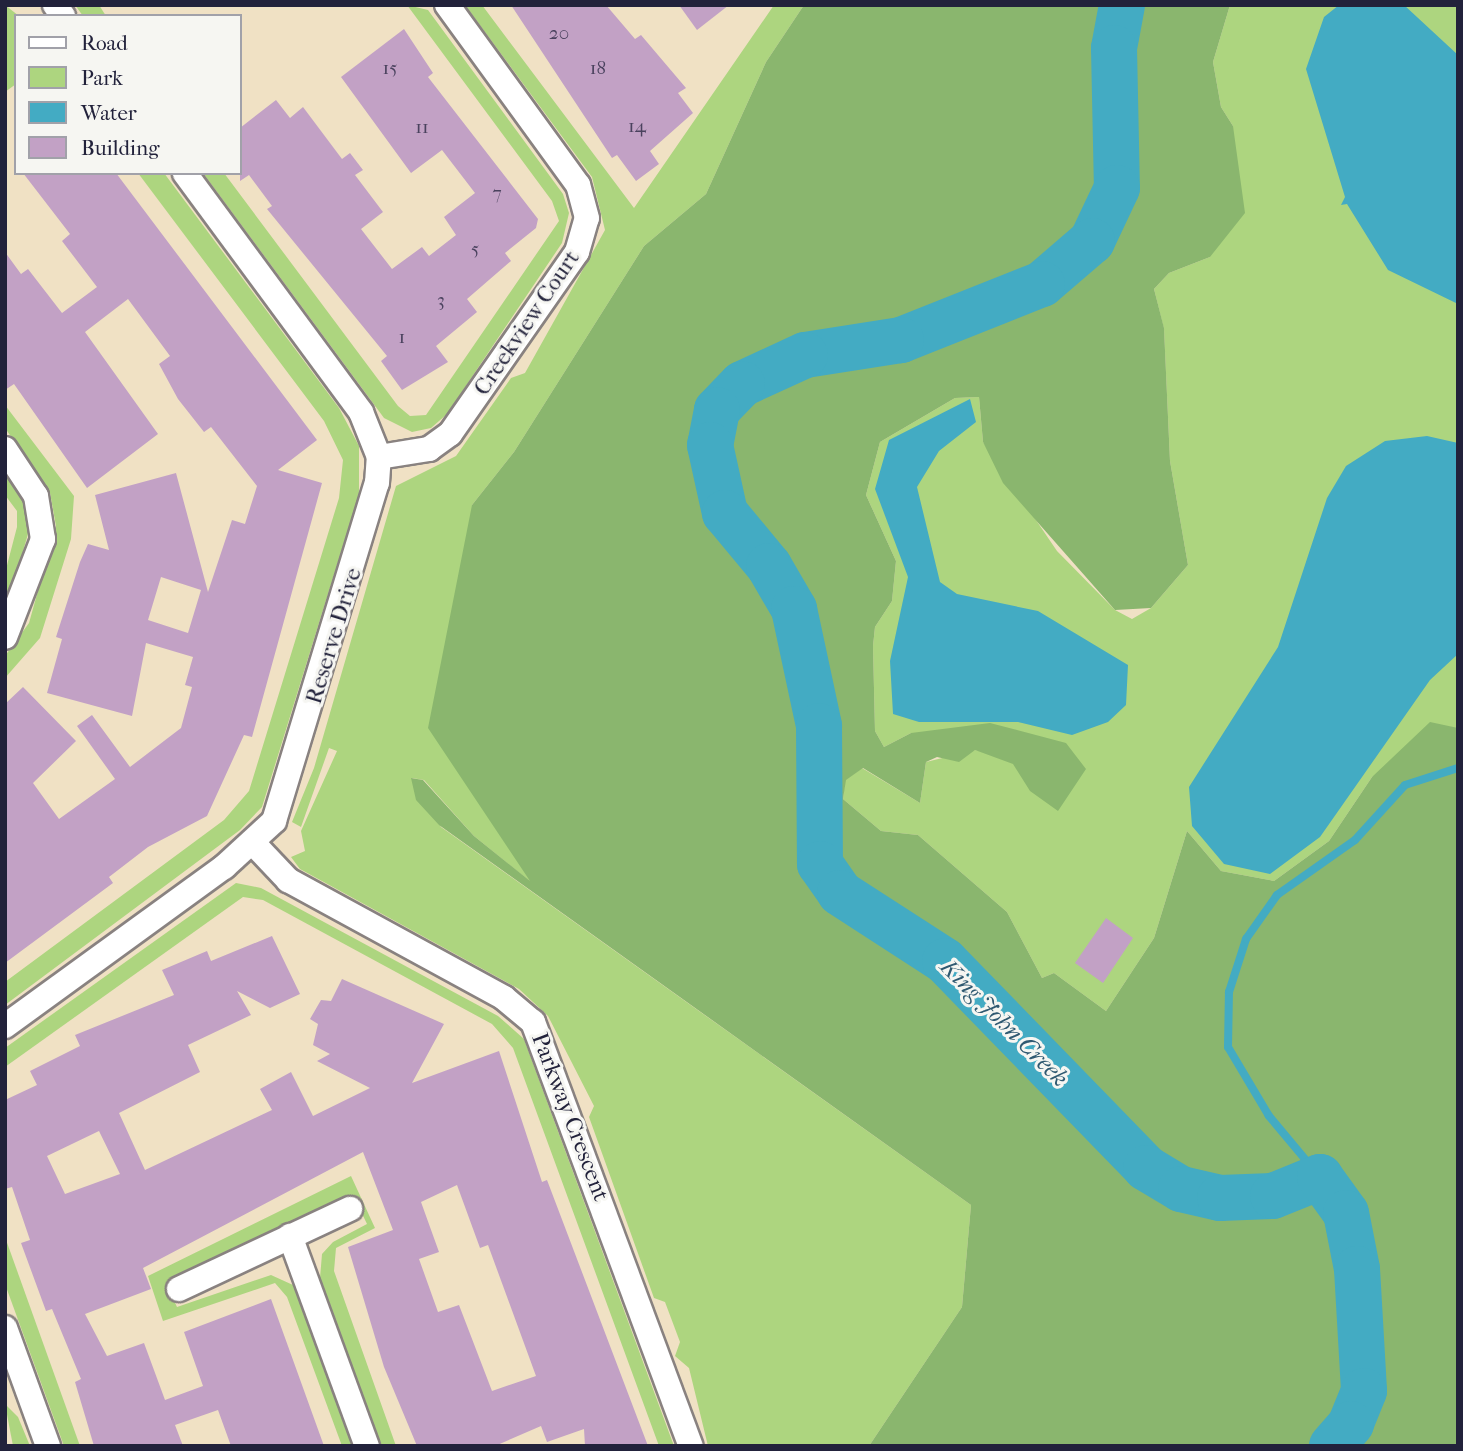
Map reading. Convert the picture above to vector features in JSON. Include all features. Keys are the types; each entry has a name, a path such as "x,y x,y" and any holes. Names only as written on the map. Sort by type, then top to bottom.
{"street":[{"name":"Creekview Court","path":"379,457 429,449 450,433 577,252 587,218 578,185 447,5"},
{"path":"186,175 361,412 379,457"},
{"path":"5,449 36,496 43,538 5,637"},
{"name":"Reserve Drive","path":"6,1025 254,845 274,821 291,782 370,516 379,457"},
{"name":"Parkway Crescent","path":"254,845 288,880 504,998 533,1022 691,1446"},
{"path":"179,1289 350,1209"},
{"path":"290,1237 367,1446"},
{"path":"5,1328 13,1371 48,1446"}],"green space":[{"path":"5,5 16,14 14,14 14,85 5,92"},
{"path":"75,5 99,5 105,14 82,14"},
{"path":"407,5 428,10 563,194 569,213 562,243 447,414 431,428 412,432 384,418 204,175 225,175 398,406 410,416 426,415 559,221 552,201"},
{"path":"465,5 482,5 634,208 774,5 804,5 766,62 706,194 644,246 514,452 472,505 508,844 532,883 474,836 424,780 412,778 441,827 971,1205 962,1307 869,1446 708,1446 689,1368 675,1356 680,1342 665,1302 654,1298 589,1117 594,1106 548,1016 519,989 300,869 291,857 305,851 301,831 337,751 329,748 301,827 292,822 314,768 396,486 456,456 511,378 525,373 605,230 592,177"},
{"path":"804,5 1230,5 1213,62 1221,107 1233,126 1245,213 1210,257 1169,273 1154,289 1164,328 1170,461 1188,565 1151,608 1115,610 1003,483 983,442 979,397 955,398 880,442 866,495 896,561 892,601 875,627 873,646 875,731 884,747 911,733 990,723 1066,743 1086,769 1058,811 1030,791 1013,764 975,750 959,762 937,757 926,762 920,803 863,768 846,780 843,799 881,831 918,835 1007,912 1042,978 1054,973 1106,1011 1154,938 1187,831 1221,871 1274,881 1329,841 1372,777 1430,722 1458,728 1458,1446 869,1446 962,1307 971,1205 439,825 416,800 411,778 423,780 474,836 530,881 428,728 472,505 514,452 644,246 706,194 766,62"},
{"path":"1230,5 1458,5 1458,729 1372,777 1329,841 1274,881 1221,871 1187,831 1154,938 1106,1011 1054,973 1042,978 1007,912 918,835 881,831 843,799 845,780 862,768 920,803 926,762 975,750 1086,769 911,733 884,747 875,731 873,646 875,627 892,601 896,561 866,495 880,442 955,398 979,397 983,442 1057,551 1115,610 1132,619 1151,608 1188,565 1170,461 1164,329 1154,289 1169,273 1210,257 1233,126 1221,107 1213,62"},
{"path":"140,175 165,175 339,408 359,446 359,494 262,807 240,830 5,1005 5,982 224,820 249,791 339,498 343,460 324,421"},
{"path":"5,405 74,496 71,539 40,638 5,678 5,656 29,623 56,526 50,493 5,428"},
{"path":"5,468 22,492 30,527 5,614 5,573 17,527 17,511 5,495"},
{"path":"236,883 261,888 498,1016 524,1039 674,1446 659,1446 513,1048 492,1024 263,900 243,897 5,1067 5,1048"},
{"path":"351,1176 375,1228 336,1248 334,1271 396,1446 381,1446 320,1278 322,1254 333,1242 367,1224 354,1197 167,1285 177,1307 271,1275 293,1285 355,1446 342,1446 287,1297 275,1283 163,1321 148,1276"},
{"path":"5,1237 80,1446 64,1446 5,1284"},
{"path":"5,1404 18,1417 30,1446 13,1446"}],"water":[{"path":"1339,5 1404,5 1458,55 1458,304 1388,270 1347,204 1341,205 1345,197 1306,69 1324,17"},
{"path":"970,399 976,422 939,451 917,487 940,582 957,594 1038,611 1128,665 1126,705 1108,722 1072,735 1018,722 919,722 893,714 890,661 908,577 875,489 889,440"},
{"path":"1427,436 1458,443 1458,654 1430,680 1320,837 1270,874 1224,864 1192,826 1189,787 1278,647 1327,498 1346,466 1385,441"}],"building":[{"path":"511,5 606,5 635,39 641,35 686,88 678,93 693,113 650,151 659,164 636,181 617,155 612,158"},
{"path":"679,5 729,5 697,30"},
{"path":"404,29 433,73 428,77 538,219 536,228 505,253 511,261 467,299 477,312 436,346 448,362 402,390 381,361 387,356 267,209 272,206 249,175 240,181 242,126 276,100 290,118 303,107 342,159 350,153 363,170 355,175 383,212 361,229 392,269 422,247 429,256 456,235 444,217 475,193 442,150 411,173 341,77"},
{"path":"25,175 118,175 317,440 278,470 322,483 252,737 244,735 207,816 148,847 109,877 113,883 5,963 5,704 23,687 76,741 33,783 59,819 115,779 77,726 92,715 130,767 181,728 192,687 185,685 193,657 146,643 132,716 47,693 62,639 56,637 80,562 88,544 109,550 95,495 176,473 208,592 232,520 245,524 257,486 211,427 204,432 178,399 159,364 170,356 128,299 85,332 158,434 87,488 14,384 5,390 5,252 21,274 28,269 62,313 97,287 62,241 70,234","holes":["161,577 201,590 188,633 148,620"]},
{"path":"1106,918 1133,938 1103,983 1075,963"},
{"path":"272,936 300,994 270,1008 237,991 251,1015 188,1045 200,1072 119,1113 145,1170 272,1110 260,1089 291,1072 313,1116 370,1088 317,1061 330,1054 313,1045 318,1024 310,1019 321,1000 331,1001 342,979 444,1024 412,1083 499,1051 542,1182 547,1180 648,1446 585,1446 584,1429 547,1442 541,1426 495,1446 417,1446 384,1367 348,1247 393,1230 363,1152 143,1268 151,1289 85,1314 107,1356 144,1343 165,1400 203,1386 184,1332 271,1299 324,1446 231,1446 218,1410 175,1425 183,1446 94,1446 75,1382 81,1379 52,1309 46,1311 21,1243 30,1240 12,1187 5,1189 5,1100 37,1085 30,1071 80,1046 75,1035 174,995 162,970 207,951 211,961","holes":["99,1131 120,1174 65,1194 47,1156","457,1185 480,1248 488,1245 536,1376 492,1391 459,1305 438,1312 419,1259 439,1252 421,1202"]}],"waterway":[{"name":"King John Creek","path":"1122,5 1114,48 1117,188 1092,241 1042,284 901,340 805,355 742,384 717,410 710,445 725,513 769,566 794,609 819,726 820,864 840,893 945,961 1146,1168 1181,1189 1220,1198 1273,1196 1320,1177 1346,1213 1357,1269 1364,1391 1351,1424 1332,1446"},
{"path":"1320,1177 1269,1116 1228,1047 1229,992 1246,939 1277,895 1355,840 1405,785 1458,768"}]}
